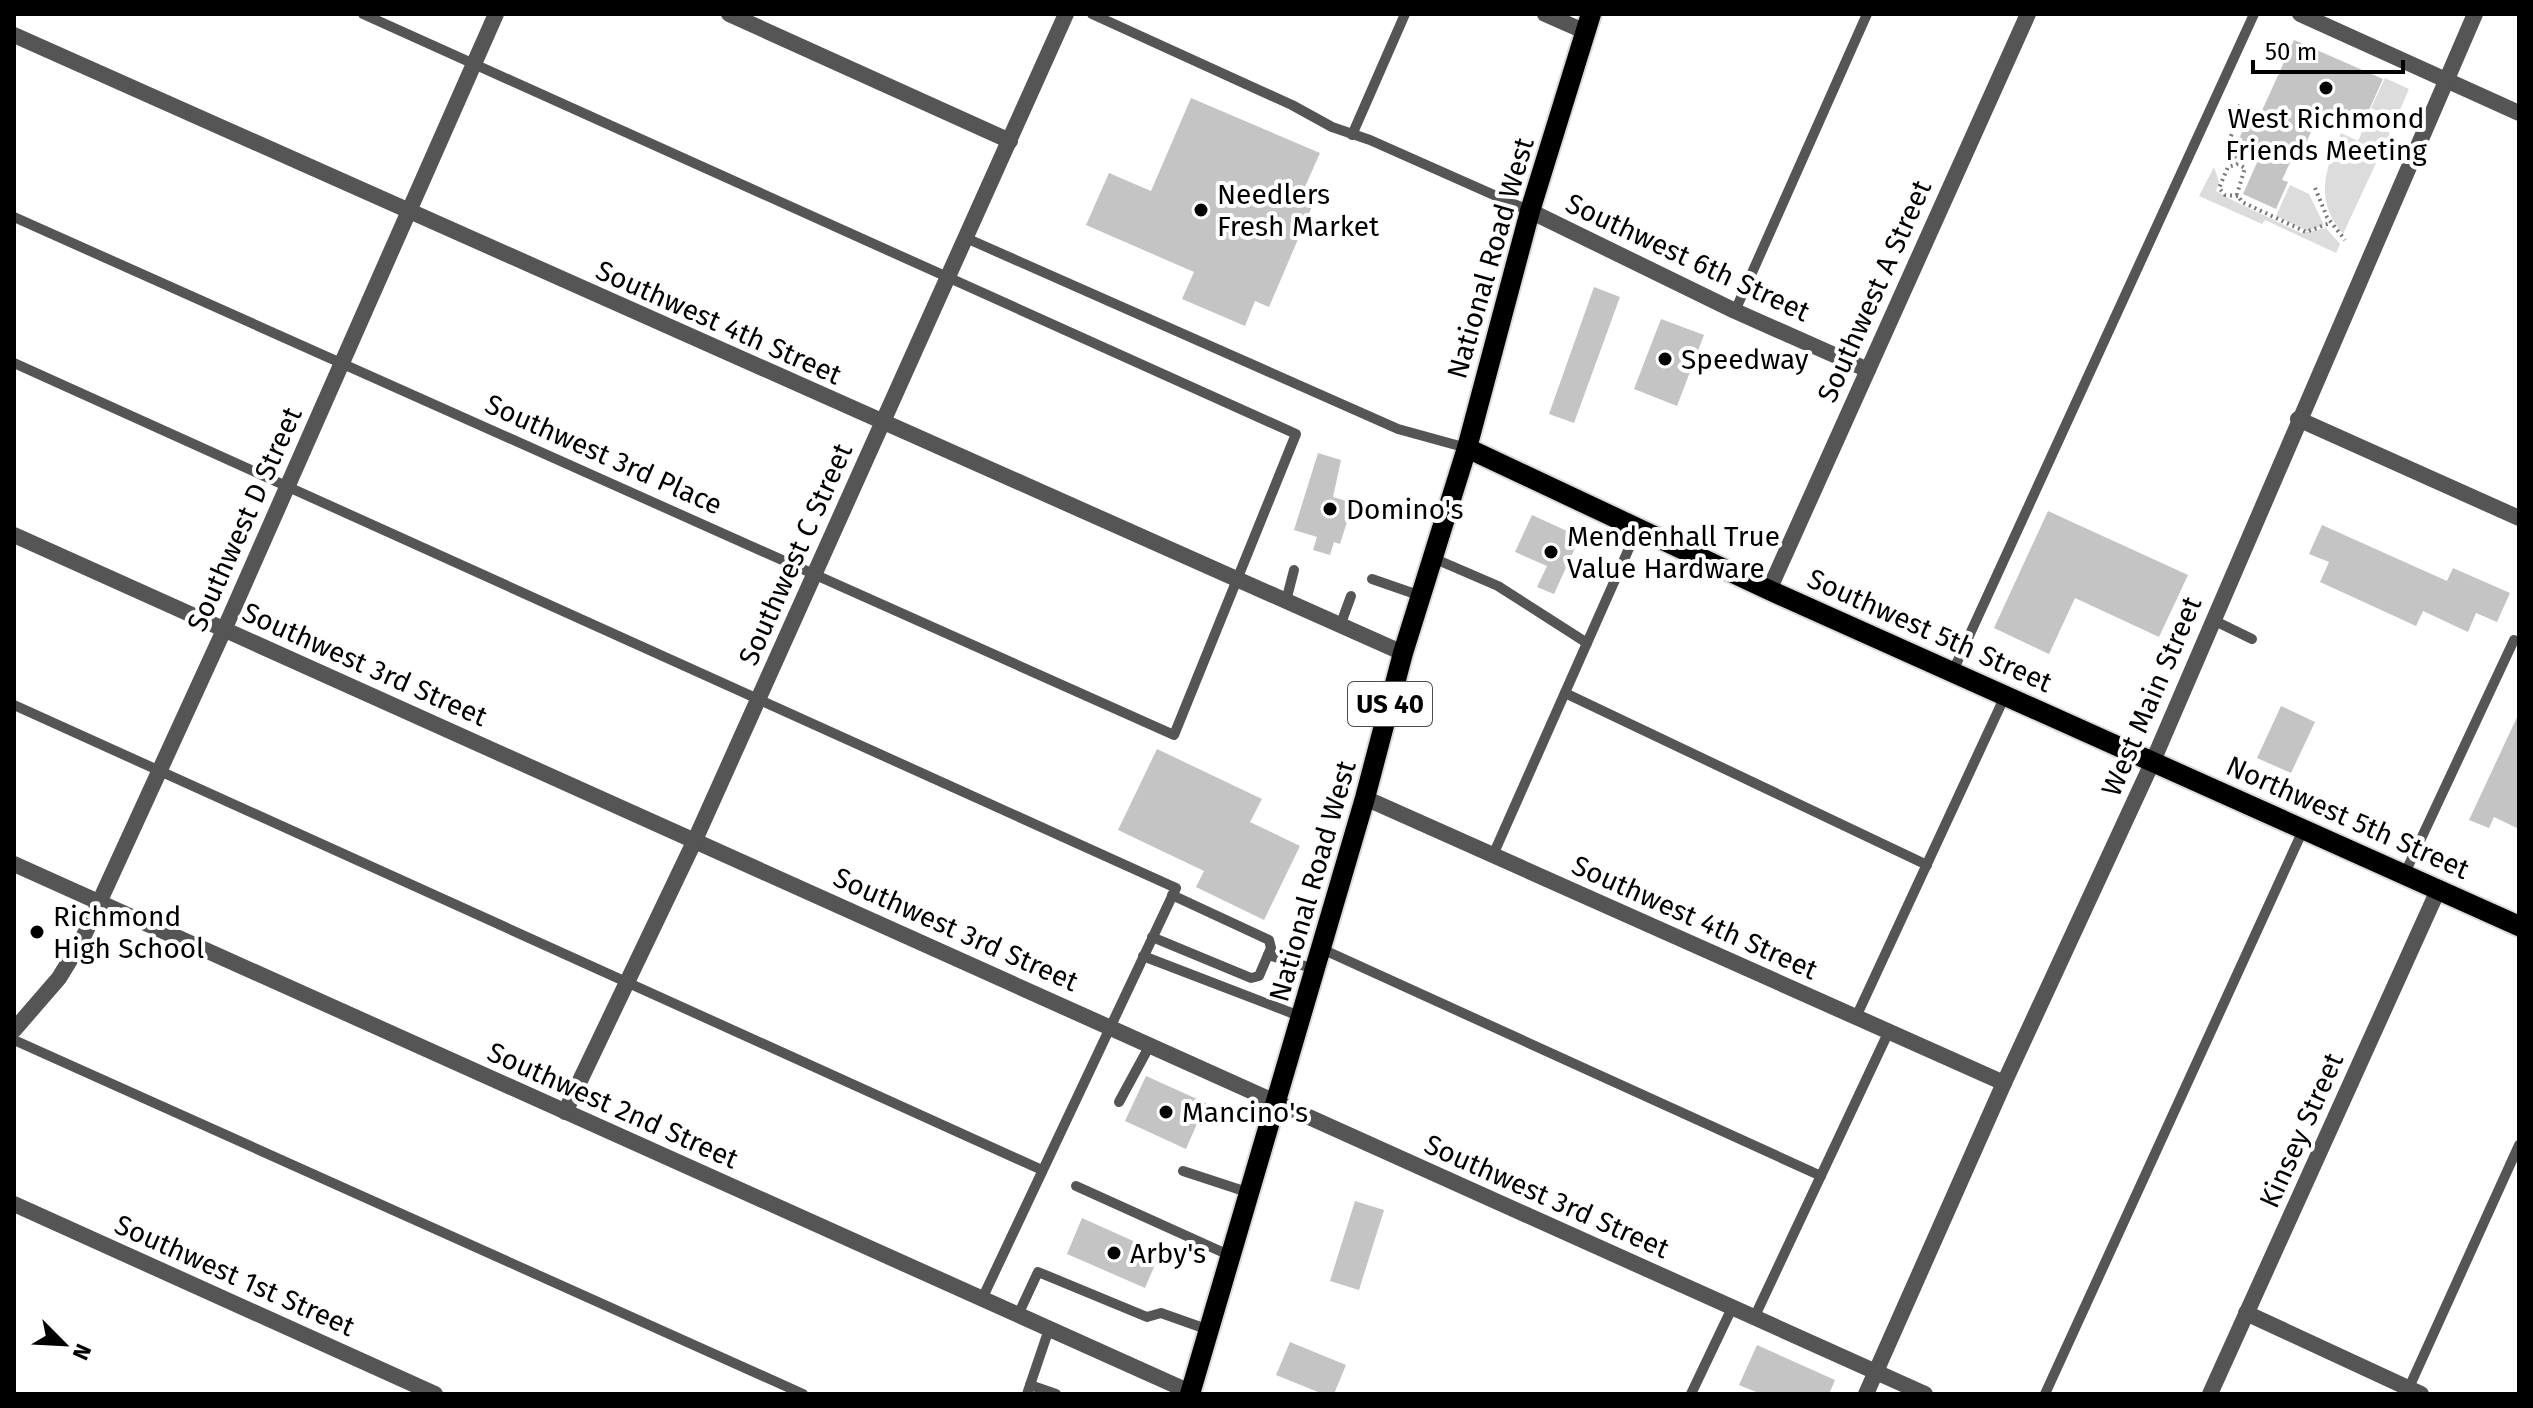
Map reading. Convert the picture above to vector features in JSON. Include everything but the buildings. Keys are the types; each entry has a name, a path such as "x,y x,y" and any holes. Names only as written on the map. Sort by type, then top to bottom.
{"main road":[{"name":"National Road West","path":"1190,1393 1322,949 1403,653 1467,448 1530,211 1588,23"},
{"name":"Southwest 5th Street","path":"1467,448 1769,590 2153,761"},
{"name":"Northwest 5th Street","path":"2153,761 2519,926"}],"street":[{"name":"Southwest D Street","path":"14,1030 72,959 224,630 496,14"},
{"path":"729,14 1010,141"},
{"name":"Southwest C Street","path":"565,1112 695,840 1066,14"},
{"path":"1545,14 1588,23"},
{"name":"Southwest A Street","path":"1769,590 2028,14"},
{"path":"2300,14 2519,113"},
{"name":"West Main Street","path":"1866,1394 2004,1083 2153,761 2475,14"},
{"name":"Southwest 4th Street","path":"14,35 1403,653"},
{"name":"Southwest 6th Street","path":"1530,211 1735,311 1868,370"},
{"path":"2298,419 2519,518"},
{"name":"Southwest 3rd Street","path":"14,535 1925,1394"},
{"name":"Southwest 4th Street","path":"1365,798 2004,1083"},
{"name":"Southwest 2nd Street","path":"14,864 1190,1393"},
{"name":"Kinsey Street","path":"2210,1394 2439,888"},
{"name":"Southwest 1st Street","path":"14,1204 435,1394"},
{"path":"2246,1313 2412,1392"}],"lane":[{"path":"363,14 1296,434 1237,580"},
{"path":"1092,14 1352,135 1530,211"},
{"path":"1352,135 1405,14"},
{"path":"1735,311 1867,14"},
{"path":"1953,671 2254,14"},
{"name":"Southwest 3rd Place","path":"14,217 1174,735 1237,580"},
{"path":"966,238 1398,429 1467,448"},
{"path":"14,363 1176,888 982,1299"},
{"path":"1392,508 1445,518"},
{"path":"1493,855 1638,528"},
{"path":"1433,558 1498,586 1587,643"},
{"path":"1286,601 1294,570"},
{"path":"1372,579 1421,596"},
{"path":"1340,626 1351,596"},
{"path":"2213,620 2252,639"},
{"path":"2405,873 2514,640"},
{"path":"1565,693 1927,865"},
{"path":"1856,1017 2006,695"},
{"path":"14,705 1042,1170"},
{"path":"2045,1394 2304,828"},
{"path":"1152,937 1251,978 1259,976 1271,944 1265,938 1172,895"},
{"path":"1322,949 1821,1176"},
{"path":"1268,955 1315,969"},
{"path":"1143,956 1302,1017"},
{"path":"1754,1318 1889,1031"},
{"path":"14,1040 803,1394"},
{"path":"1119,1102 1150,1045"},
{"path":"2412,1392 2519,1145"},
{"path":"1183,1171 1250,1193"},
{"path":"1076,1186 1231,1256"},
{"path":"1018,1315 1038,1272 1147,1317 1161,1313 1209,1330"},
{"path":"1691,1394 1732,1308"},
{"path":"1049,1329 1029,1390 1056,1394"}],"path":[{"path":"2238,196 2245,168 2238,164 2229,140 2236,125 2231,122 2240,105"},
{"path":"2371,116 2396,127"},
{"path":"2238,164 2228,167 2219,188 2225,195 2238,196"},
{"path":"2315,188 2330,223 2345,240"},
{"path":"2238,196 2242,202 2306,232 2330,223"}],"shaded area":[{"path":"2385,78 2409,89 2396,119 2371,108"},
{"path":"2366,122 2390,133 2343,234 2328,209 2325,197 2327,172 2341,133 2358,141"},
{"path":"2214,167 2219,182 2216,191 2301,233 2326,228 2340,244 2336,253 2265,220 2262,224 2199,196"},
{"path":"2290,185 2309,194 2324,225 2307,231 2276,216"}],"place":[{"name":"West Richmond Friends Meeting","path":"2326,88"},
{"name":"Needlers Fresh Market","path":"1201,210"},
{"name":"Speedway","path":"1665,359"},
{"name":"Domino's","path":"1330,509"},
{"name":"Mendenhall True Value Hardware","path":"1551,552"},
{"name":"Richmond High School","path":"37,932"},
{"name":"Mancino's","path":"1166,1112"},
{"name":"Arby's","path":"1114,1253"}]}
